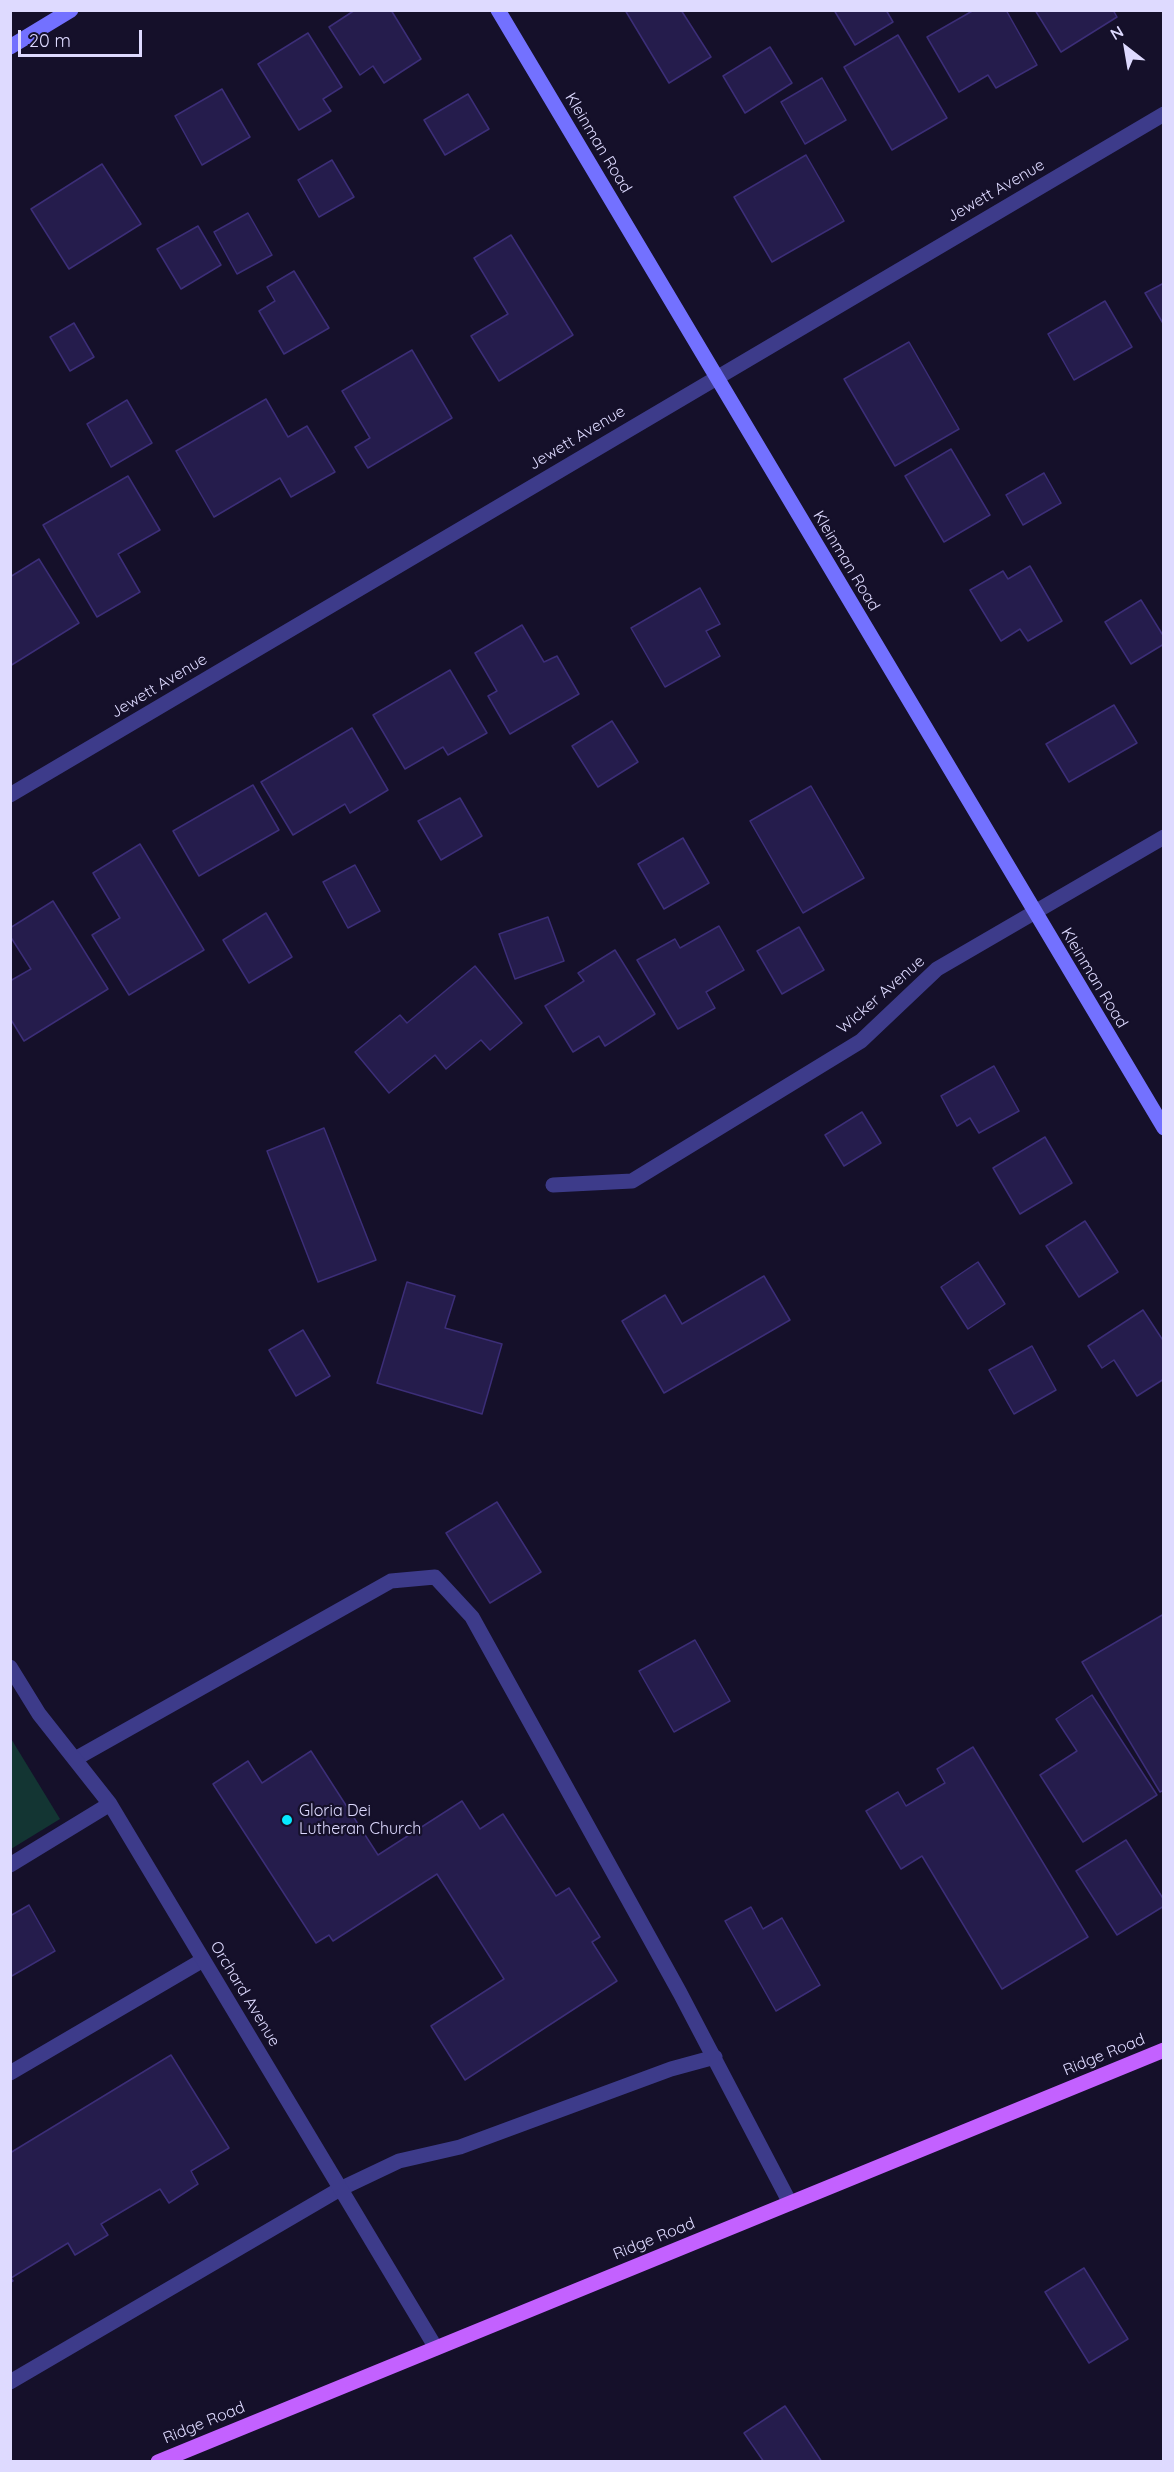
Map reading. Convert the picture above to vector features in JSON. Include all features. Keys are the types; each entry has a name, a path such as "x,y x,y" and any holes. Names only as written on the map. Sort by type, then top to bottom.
{"main road":[{"name":"Ridge Road","path":"158,2462 1163,2052"}],"street":[{"path":"10,46 71,10"},
{"name":"Kleinman Road","path":"498,10 1164,1128"},
{"name":"Jewett Avenue","path":"10,795 1164,114"},
{"name":"Wicker Avenue","path":"553,1185 632,1181 861,1041 937,969 1164,837"},
{"path":"75,1759 391,1581 435,1577 472,1617 715,2057 790,2203"},
{"name":"Orchard Avenue","path":"10,1667 39,1714 110,1804 436,2348"},
{"path":"10,1865 110,1804"},
{"path":"10,2073 203,1960"},
{"path":"10,2382 340,2189 399,2162 460,2147 671,2069 715,2057"}],"green space":[{"path":"10,1737 60,1819 11,1849 10,1849"}],"building":[{"path":"355,10 391,10 421,59 384,83 373,66 360,75 329,27"},
{"path":"625,10 681,10 711,57 669,83"},
{"path":"834,10 886,10 893,22 855,45"},
{"path":"974,10 1006,10 1037,65 996,88 988,75 959,92 927,37"},
{"path":"1035,10 1113,10 1117,17 1061,52"},
{"path":"308,33 342,87 323,99 331,111 299,130 258,64"},
{"path":"898,35 947,118 892,150 844,67"},
{"path":"770,47 792,83 745,113 723,76"},
{"path":"822,78 846,120 805,144 781,102"},
{"path":"222,89 250,137 202,165 175,116"},
{"path":"468,94 489,129 445,155 424,120"},
{"path":"806,155 844,221 772,262 734,197"},
{"path":"332,160 354,197 319,217 298,180"},
{"path":"102,164 141,224 69,269 31,209"},
{"path":"248,213 272,255 237,274 214,232"},
{"path":"198,226 221,265 181,289 157,249"},
{"path":"511,235 573,335 499,381 471,336 508,314 474,258"},
{"path":"294,271 329,328 284,354 259,311 275,301 267,287"},
{"path":"1164,283 1164,325 1145,293"},
{"path":"1105,301 1132,347 1074,380 1048,334"},
{"path":"74,323 94,357 70,371 50,337"},
{"path":"909,342 959,429 895,466 844,379"},
{"path":"412,350 452,418 368,468 355,447 370,438 342,391"},
{"path":"266,399 288,437 307,426 335,472 291,497 280,478 214,517 176,451"},
{"path":"127,400 152,443 111,467 87,424"},
{"path":"951,449 990,515 944,542 905,476"},
{"path":"1044,473 1061,503 1023,525 1006,495"},
{"path":"128,476 160,530 118,554 140,592 97,617 43,525"},
{"path":"39,559 79,623 10,666 10,577"},
{"path":"1030,566 1062,621 1028,641 1020,629 1001,641 970,590 1003,571 1008,579"},
{"path":"700,588 720,624 706,631 720,656 665,687 631,628"},
{"path":"1141,600 1164,637 1164,644 1131,664 1105,622"},
{"path":"522,625 544,662 557,656 579,694 510,734 488,696 497,691 475,653"},
{"path":"450,670 487,733 448,755 443,747 405,769 373,715"},
{"path":"1114,705 1137,743 1069,782 1046,744"},
{"path":"612,721 638,762 598,787 572,746"},
{"path":"352,728 388,790 350,813 345,804 293,835 261,782"},
{"path":"253,785 279,830 199,876 173,831"},
{"path":"811,786 864,878 803,913 750,821"},
{"path":"460,798 482,836 441,860 418,821"},
{"path":"683,838 709,883 664,909 638,864"},
{"path":"140,844 204,950 129,995 92,935 120,918 93,873"},
{"path":"355,865 380,911 348,928 323,882"},
{"path":"53,901 108,989 24,1041 10,1018 10,981 31,969 10,936 10,928"},
{"path":"266,913 292,957 249,983 223,940"},
{"path":"548,917 564,961 515,979 499,934"},
{"path":"719,926 744,970 706,992 715,1008 678,1029 637,960 675,939 680,948"},
{"path":"799,927 824,970 782,994 757,951"},
{"path":"615,950 655,1014 605,1046 599,1036 573,1052 545,1006 584,981 578,973"},
{"path":"475,966 522,1023 490,1050 481,1040 446,1069 435,1055 389,1093 355,1052 400,1015 407,1023"},
{"path":"994,1066 1019,1111 979,1133 970,1118 957,1126 941,1096"},
{"path":"862,1112 881,1143 844,1166 825,1135"},
{"path":"324,1128 376,1260 318,1282 267,1151"},
{"path":"1045,1137 1072,1183 1020,1214 993,1168"},
{"path":"1085,1221 1118,1272 1079,1297 1046,1246"},
{"path":"978,1262 1005,1304 968,1329 941,1287"},
{"path":"764,1276 790,1320 664,1393 622,1321 665,1295 682,1324"},
{"path":"407,1282 455,1296 445,1328 502,1344 482,1414 377,1383"},
{"path":"1143,1310 1164,1342 1164,1379 1137,1396 1114,1360 1102,1368 1088,1346"},
{"path":"303,1330 330,1376 296,1396 269,1350"},
{"path":"1032,1346 1056,1390 1014,1414 989,1370"},
{"path":"497,1502 541,1572 490,1603 446,1533"},
{"path":"1164,1614 1164,1790 1160,1792 1082,1662"},
{"path":"695,1640 730,1701 674,1732 639,1671"},
{"path":"1092,1695 1157,1795 1083,1842 1040,1775 1077,1751 1056,1719"},
{"path":"973,1747 1088,1937 1002,1989 922,1856 901,1869 866,1811 898,1792 906,1806 945,1783 937,1769"},
{"path":"311,1751 378,1855 462,1801 480,1829 503,1814 556,1896 569,1888 600,1937 592,1942 617,1981 465,2080 431,2026 504,1979 437,1874 333,1941 329,1935 316,1943 213,1784 248,1761 262,1783"},
{"path":"1126,1840 1164,1900 1164,1906 1117,1935 1076,1871"},
{"path":"29,1905 55,1951 10,1977 10,1916"},
{"path":"751,1907 763,1929 782,1918 820,1985 776,2011 725,1921"},
{"path":"171,2055 229,2148 191,2171 198,2184 169,2203 160,2189 101,2224 108,2235 75,2255 68,2243 11,2278 13,2281 10,2283 10,2153"},
{"path":"1084,2268 1128,2339 1089,2363 1045,2292"},
{"path":"785,2406 822,2462 764,2462 744,2433"}],"place":[{"name":"Gloria Dei Lutheran Church","path":"287,1820"}]}
